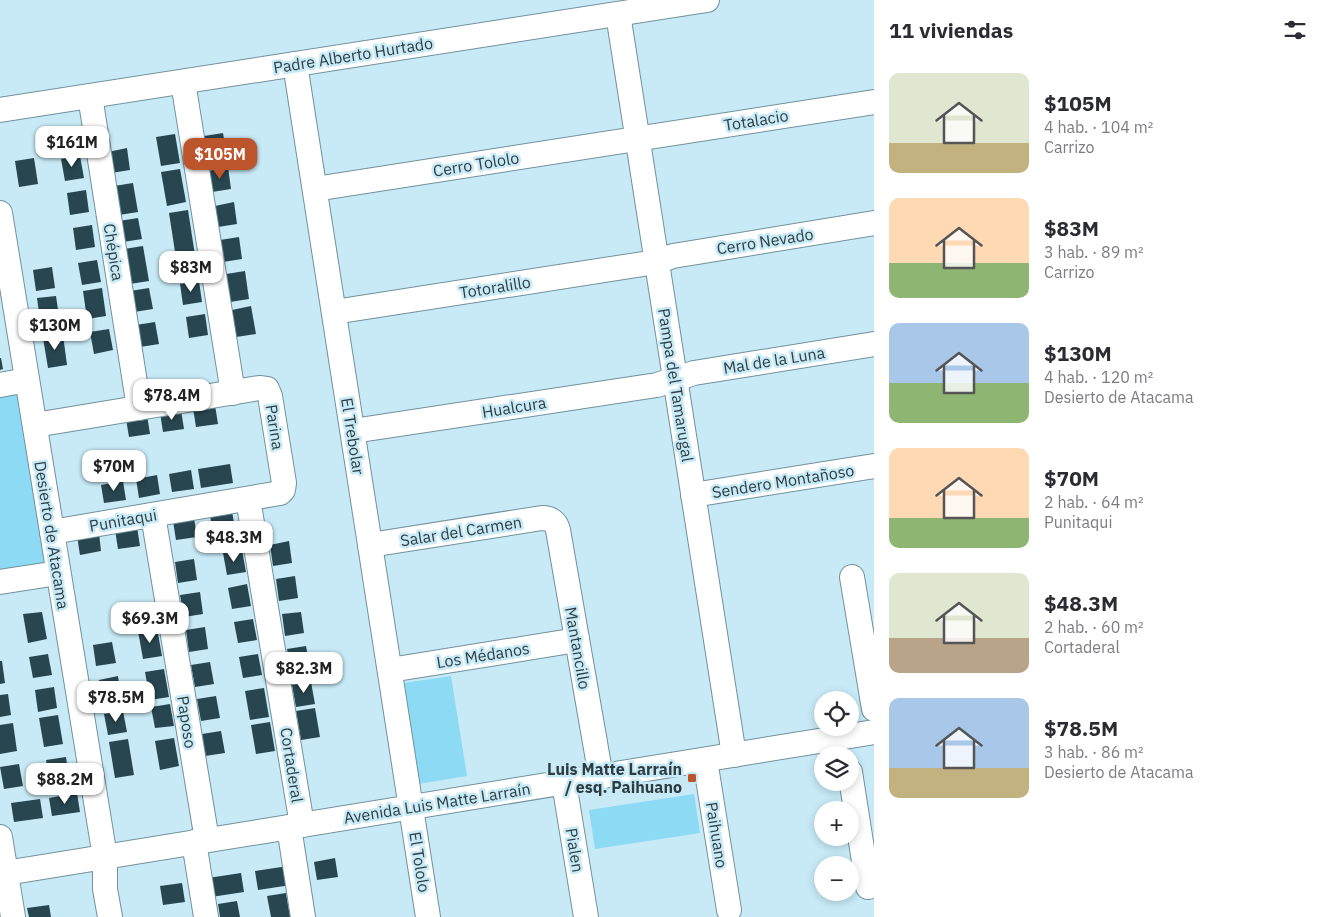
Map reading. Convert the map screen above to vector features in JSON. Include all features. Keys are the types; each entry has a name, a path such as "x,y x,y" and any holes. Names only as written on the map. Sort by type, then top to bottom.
{"street":[{"name":"Padre Alberto Hurtado","path":"0,110 707,0"},
{"name":"Pampa del Tamarugal","path":"618,14 734,755"},
{"name":"El Trebolar","path":"295,64 411,807"},
{"path":"184,82 233,393"},
{"name":"Chépica","path":"90,96 139,408"},
{"name":"Totalacio","path":"637,138 874,102"},
{"name":"Cerro Tololo","path":"315,189 637,138"},
{"name":"Desierto de Atacama","path":"0,213 105,857 106,888 110,917"},
{"name":"Cerro Nevado","path":"656,262 673,256 874,223"},
{"name":"Totoralillo","path":"334,312 656,262"},
{"name":"Mal de la Luna","path":"675,379 694,372 874,344"},
{"name":"Hualcura","path":"352,431 657,385 675,379"},
{"path":"0,385 27,380"},
{"name":"Parina","path":"34,425 263,388 267,389 284,483 283,490"},
{"name":"Sendero Montañoso","path":"693,495 874,466"},
{"name":"Punitaqui","path":"52,532 276,494 283,490"},
{"name":"Cortaderal","path":"248,498 295,826 304,917"},
{"name":"Paposo","path":"153,515 200,842 206,917"},
{"name":"Salar del Carmen","path":"370,545 542,518 552,520"},
{"name":"Mantancillo","path":"552,520 558,530 601,777"},
{"path":"0,582 58,573"},
{"path":"852,578 874,709"},
{"name":"Los Médanos","path":"390,670 577,640"},
{"name":"Avenida Luis Matte Larraín","path":"846,746 874,732"},
{"name":"Avenida Luis Matte Larraín","path":"3,873 734,755 814,749"},
{"name":"Paihuano","path":"704,760 729,910"},
{"name":"Pialen","path":"564,783 586,917"},
{"path":"853,791 868,887"},
{"name":"El Tololo","path":"411,807 428,917"},
{"path":"0,837 3,873 13,917"}],"shaded area":[{"path":"18,392 46,568 0,575 0,395"},
{"path":"451,676 467,776 418,784 403,683"},
{"path":"694,794 700,833 595,849 589,810"}],"building":[{"path":"223,133 228,162 208,165 204,136"},
{"path":"175,134 180,163 161,166 156,137"},
{"path":"127,148 130,170 111,173 108,152"},
{"path":"80,156 84,178 65,181 61,159"},
{"path":"34,158 38,184 19,187 15,161"},
{"path":"228,167 231,189 212,192 209,171"},
{"path":"180,169 186,202 167,206 161,172"},
{"path":"133,183 138,212 119,215 114,186"},
{"path":"86,190 89,212 70,215 67,193"},
{"path":"234,202 237,224 218,227 215,206"},
{"path":"188,210 197,268 178,271 169,213"},
{"path":"138,218 142,239 123,242 119,221"},
{"path":"92,225 95,247 76,250 73,228"},
{"path":"239,237 242,259 223,262 220,240"},
{"path":"143,246 149,281 130,284 124,249"},
{"path":"97,260 101,282 82,285 78,263"},
{"path":"52,267 55,288 36,291 33,270"},
{"path":"245,271 249,299 230,302 226,274"},
{"path":"199,281 202,302 183,305 180,284"},
{"path":"102,288 106,316 87,319 83,291"},
{"path":"149,288 153,309 134,312 130,291"},
{"path":"56,296 60,323 41,327 37,298"},
{"path":"251,306 256,334 236,337 232,310"},
{"path":"205,314 208,335 189,338 186,317"},
{"path":"155,322 159,344 140,347 136,325"},
{"path":"109,329 113,350 94,354 90,332"},
{"path":"63,335 67,365 48,368 43,338"},
{"path":"0,358 3,369 0,370"},
{"path":"215,405 218,424 196,427 193,408"},
{"path":"181,410 184,429 163,432 160,413"},
{"path":"147,415 150,434 129,437 126,419"},
{"path":"230,464 233,483 201,488 198,469"},
{"path":"191,470 194,489 172,492 169,474"},
{"path":"157,475 160,494 139,498 136,479"},
{"path":"123,481 126,500 104,503 101,485"},
{"path":"232,511 235,530 213,534 210,515"},
{"path":"194,518 197,537 176,540 173,521"},
{"path":"137,527 140,546 118,549 115,530"},
{"path":"99,533 101,551 80,555 77,536"},
{"path":"289,541 292,563 273,566 270,545"},
{"path":"242,550 246,572 227,575 223,553"},
{"path":"194,559 197,580 178,583 175,562"},
{"path":"295,576 298,598 279,601 276,579"},
{"path":"247,584 251,606 232,609 228,588"},
{"path":"200,592 203,614 184,617 180,595"},
{"path":"42,612 47,639 28,643 23,614"},
{"path":"301,612 304,633 285,636 282,614"},
{"path":"253,619 257,640 238,643 234,622"},
{"path":"205,627 208,649 189,652 186,630"},
{"path":"157,628 162,656 143,659 138,631"},
{"path":"112,642 116,663 96,666 93,645"},
{"path":"306,646 310,667 291,670 287,649"},
{"path":"48,654 52,675 33,678 29,657"},
{"path":"258,654 262,675 243,678 239,657"},
{"path":"0,661 2,661 5,683 0,684"},
{"path":"210,662 214,684 195,687 191,665"},
{"path":"164,669 169,697 150,700 145,672"},
{"path":"118,676 122,705 103,708 99,680"},
{"path":"311,682 315,704 296,707 292,685"},
{"path":"54,687 57,708 38,712 35,690"},
{"path":"264,688 269,717 250,720 245,691"},
{"path":"8,694 11,715 0,717 0,695"},
{"path":"216,696 220,718 201,721 197,699"},
{"path":"170,704 174,726 155,728 151,707"},
{"path":"315,708 320,737 301,740 296,711"},
{"path":"123,711 127,732 108,735 104,714"},
{"path":"58,715 63,744 44,747 39,718"},
{"path":"270,722 275,751 256,754 251,725"},
{"path":"13,723 17,751 0,754 0,725"},
{"path":"221,731 225,753 205,756 202,734"},
{"path":"174,738 179,766 160,770 155,741"},
{"path":"128,739 134,775 115,778 109,742"},
{"path":"66,757 70,784 51,788 46,760"},
{"path":"19,764 23,786 4,789 0,767"},
{"path":"77,793 80,812 52,816 49,798"},
{"path":"40,799 43,818 14,822 11,803"},
{"path":"335,858 338,877 317,880 314,862"},
{"path":"288,866 291,885 258,890 255,871"},
{"path":"241,873 244,892 211,897 208,878"},
{"path":"182,883 185,902 163,905 160,886"},
{"path":"286,893 290,917 271,917 267,896"},
{"path":"237,901 240,917 220,917 218,904"},
{"path":"49,905 51,917 29,917 27,908"}],"place":[{"name":"Luis Matte Larraín / esq. Paihuano","path":"692,778"}]}
